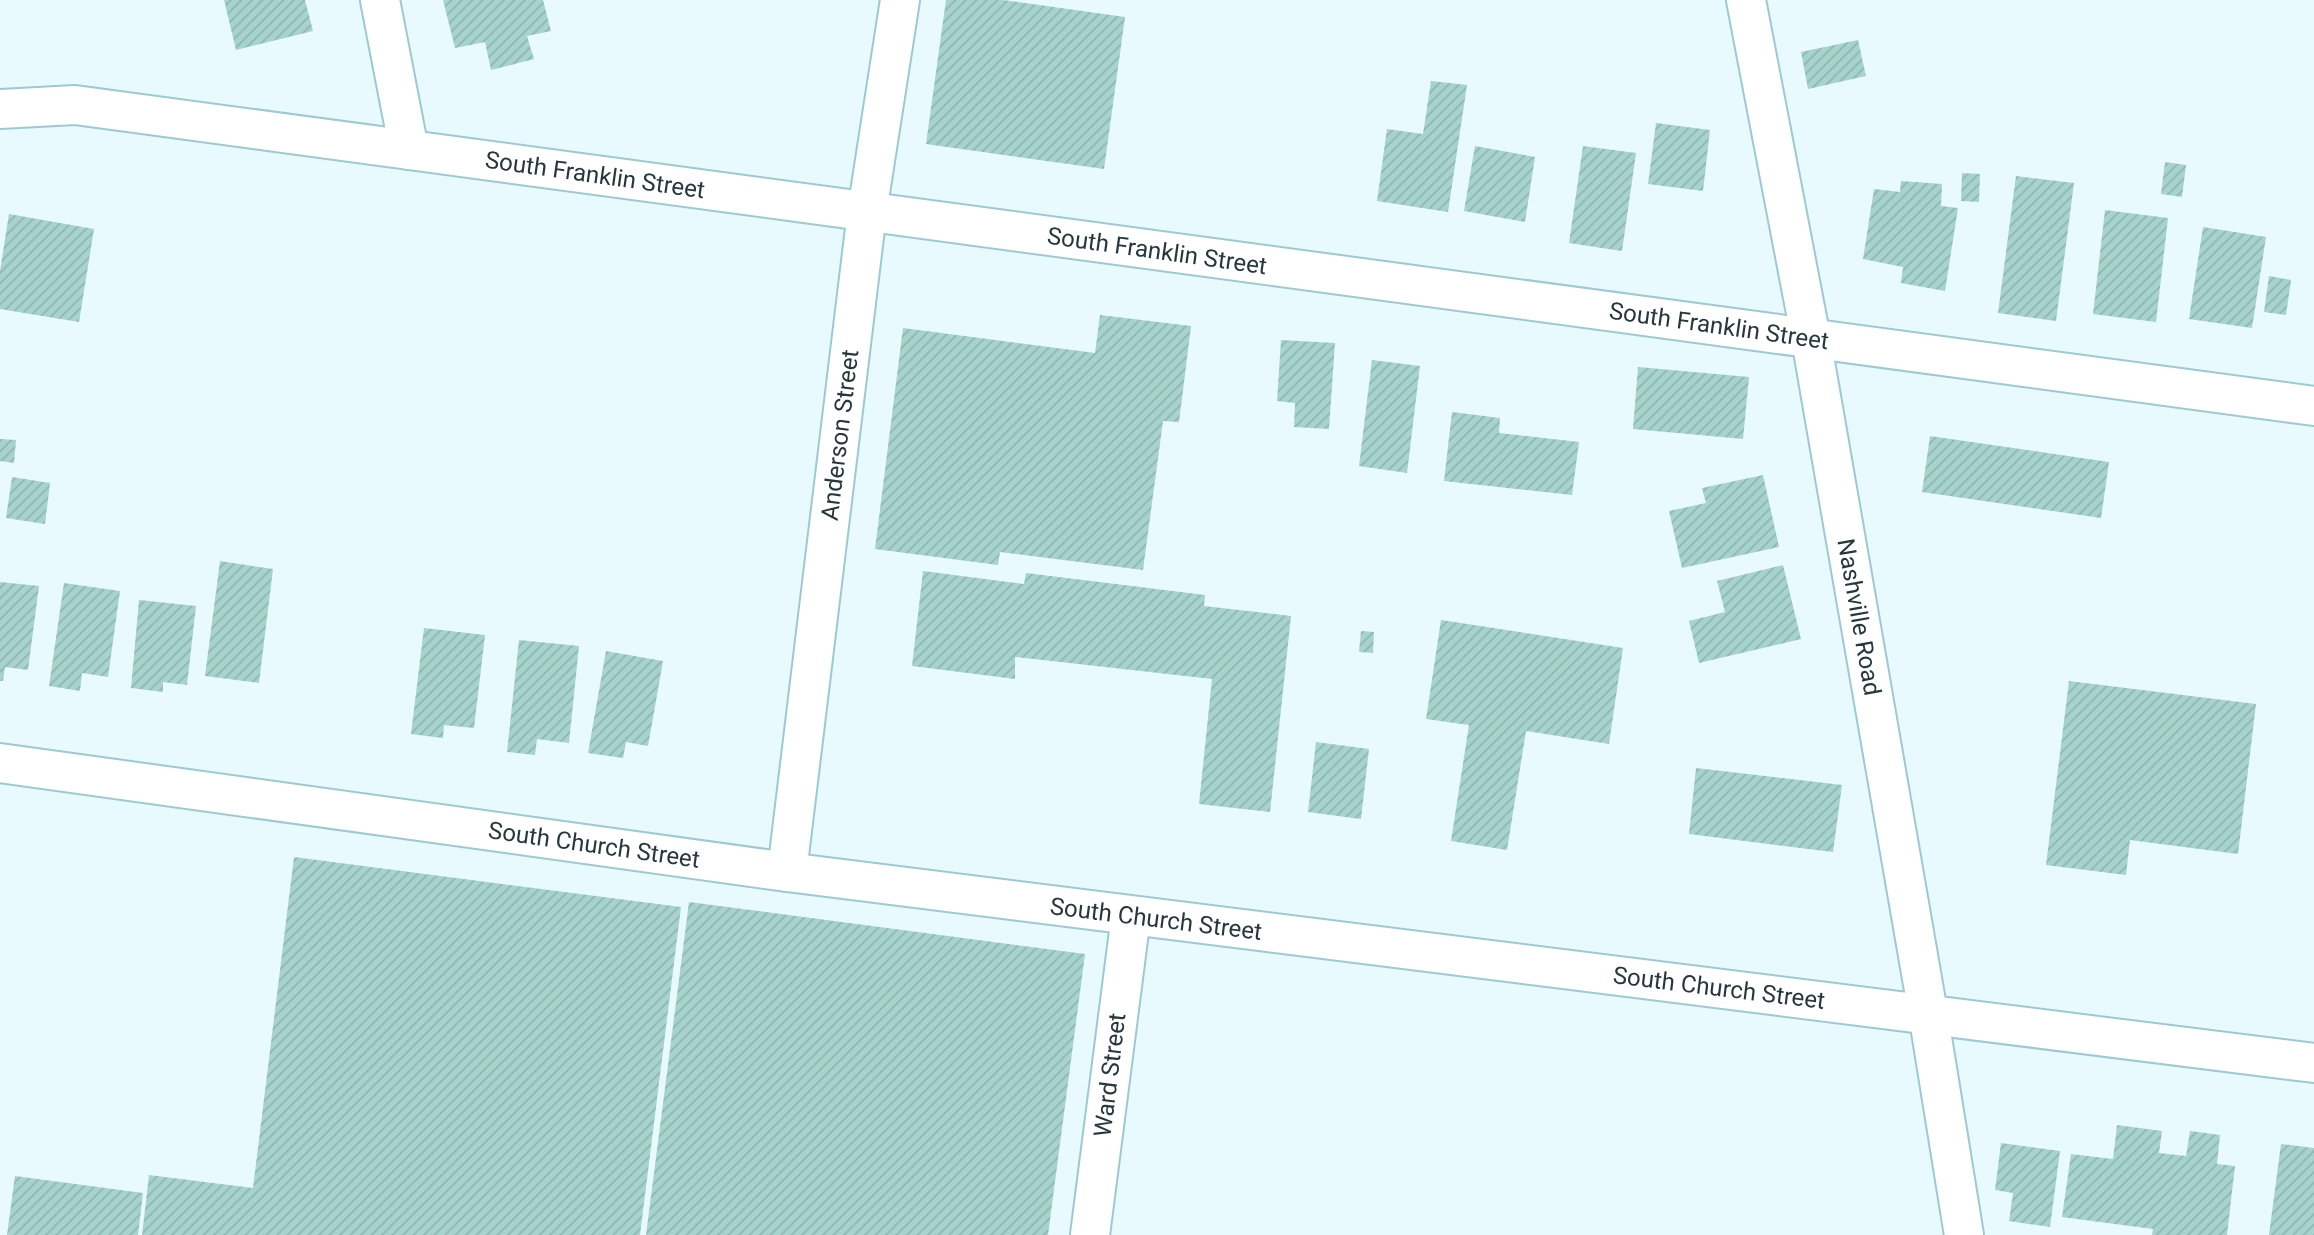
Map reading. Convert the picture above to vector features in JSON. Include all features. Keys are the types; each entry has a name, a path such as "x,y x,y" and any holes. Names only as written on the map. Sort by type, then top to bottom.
{"street":[{"path":"380,0 410,150"},
{"name":"Anderson Street","path":"787,872 867,212 900,0"},
{"name":"Nashville Road","path":"1746,0 1811,338 1964,1235"},
{"name":"South Franklin Street","path":"0,109 75,105 2314,406"},
{"name":"South Church Street","path":"0,763 787,872 2314,1063"},
{"name":"Ward Street","path":"1090,1235 1131,916"}],"building":[{"path":"224,0 305,0 313,31 236,50"},
{"path":"443,0 543,0 551,31 527,36 534,59 491,70 485,42 455,48"},
{"path":"946,0 1003,0 1125,17 1104,169 926,144"},
{"path":"1858,40 1866,76 1808,89 1801,52"},
{"path":"1431,81 1467,85 1448,212 1377,201 1387,129 1423,134"},
{"path":"1656,123 1710,130 1703,191 1648,184"},
{"path":"1475,146 1535,157 1525,222 1464,211"},
{"path":"1583,146 1636,153 1622,251 1569,243"},
{"path":"2165,162 2186,165 2182,197 2161,194"},
{"path":"1962,173 1980,174 1979,202 1961,201"},
{"path":"2016,176 2074,183 2056,321 1998,313"},
{"path":"1901,181 1942,184 1941,206 1958,208 1945,291 1901,283 1903,267 1863,259 1874,189 1900,192"},
{"path":"2105,210 2168,218 2156,322 2093,314"},
{"path":"9,214 94,229 79,322 0,309 0,271"},
{"path":"2203,227 2266,237 2252,328 2189,319"},
{"path":"2269,276 2291,280 2286,315 2264,312"},
{"path":"1100,315 1191,326 1179,422 1163,421 1143,570 1000,552 998,565 875,549 903,328 1095,353"},
{"path":"1281,340 1335,343 1329,429 1294,427 1295,403 1277,401"},
{"path":"1372,360 1420,366 1407,473 1359,466"},
{"path":"1638,367 1749,377 1743,439 1633,429"},
{"path":"1452,412 1500,418 1499,433 1579,442 1572,495 1444,481"},
{"path":"1930,436 2109,462 2101,518 1922,492"},
{"path":"0,439 16,440 14,463 0,461"},
{"path":"1763,475 1779,547 1682,568 1669,511 1706,503 1702,488"},
{"path":"12,477 50,483 45,524 6,518"},
{"path":"220,561 273,569 259,683 205,676"},
{"path":"1783,565 1801,639 1699,663 1689,621 1725,612 1717,581"},
{"path":"923,571 1024,584 1026,573 1205,595 1204,606 1291,616 1270,812 1199,804 1212,679 1015,657 1015,679 912,666"},
{"path":"0,582 39,586 28,670 5,667 3,681 0,681"},
{"path":"64,583 120,591 108,677 82,673 80,691 49,686"},
{"path":"139,600 196,606 187,685 163,682 163,692 131,688"},
{"path":"1441,620 1623,648 1609,744 1526,731 1507,850 1451,841 1469,725 1426,719"},
{"path":"424,628 485,635 474,728 444,725 443,738 411,734"},
{"path":"1361,631 1374,632 1373,653 1359,652"},
{"path":"519,640 579,646 569,743 537,739 535,755 507,752"},
{"path":"606,651 663,661 648,746 626,742 623,758 588,753"},
{"path":"2069,681 2256,704 2238,854 2130,840 2126,875 2046,865"},
{"path":"1316,742 1369,749 1361,819 1308,812"},
{"path":"1696,768 1842,785 1833,852 1689,834"},
{"path":"294,857 681,907 640,1235 142,1235 149,1175 253,1188"},
{"path":"689,902 1085,954 1048,1235 646,1235"},
{"path":"2117,1125 2162,1131 2159,1153 2186,1156 2190,1131 2220,1135 2217,1164 2235,1166 2227,1235 2152,1235 2153,1229 2062,1217 2071,1154 2113,1159"},
{"path":"2001,1143 2060,1151 2050,1227 2009,1221 2013,1193 1995,1190"},
{"path":"2281,1144 2314,1148 2314,1235 2269,1235"},
{"path":"15,1176 143,1193 138,1235 7,1235"}]}
